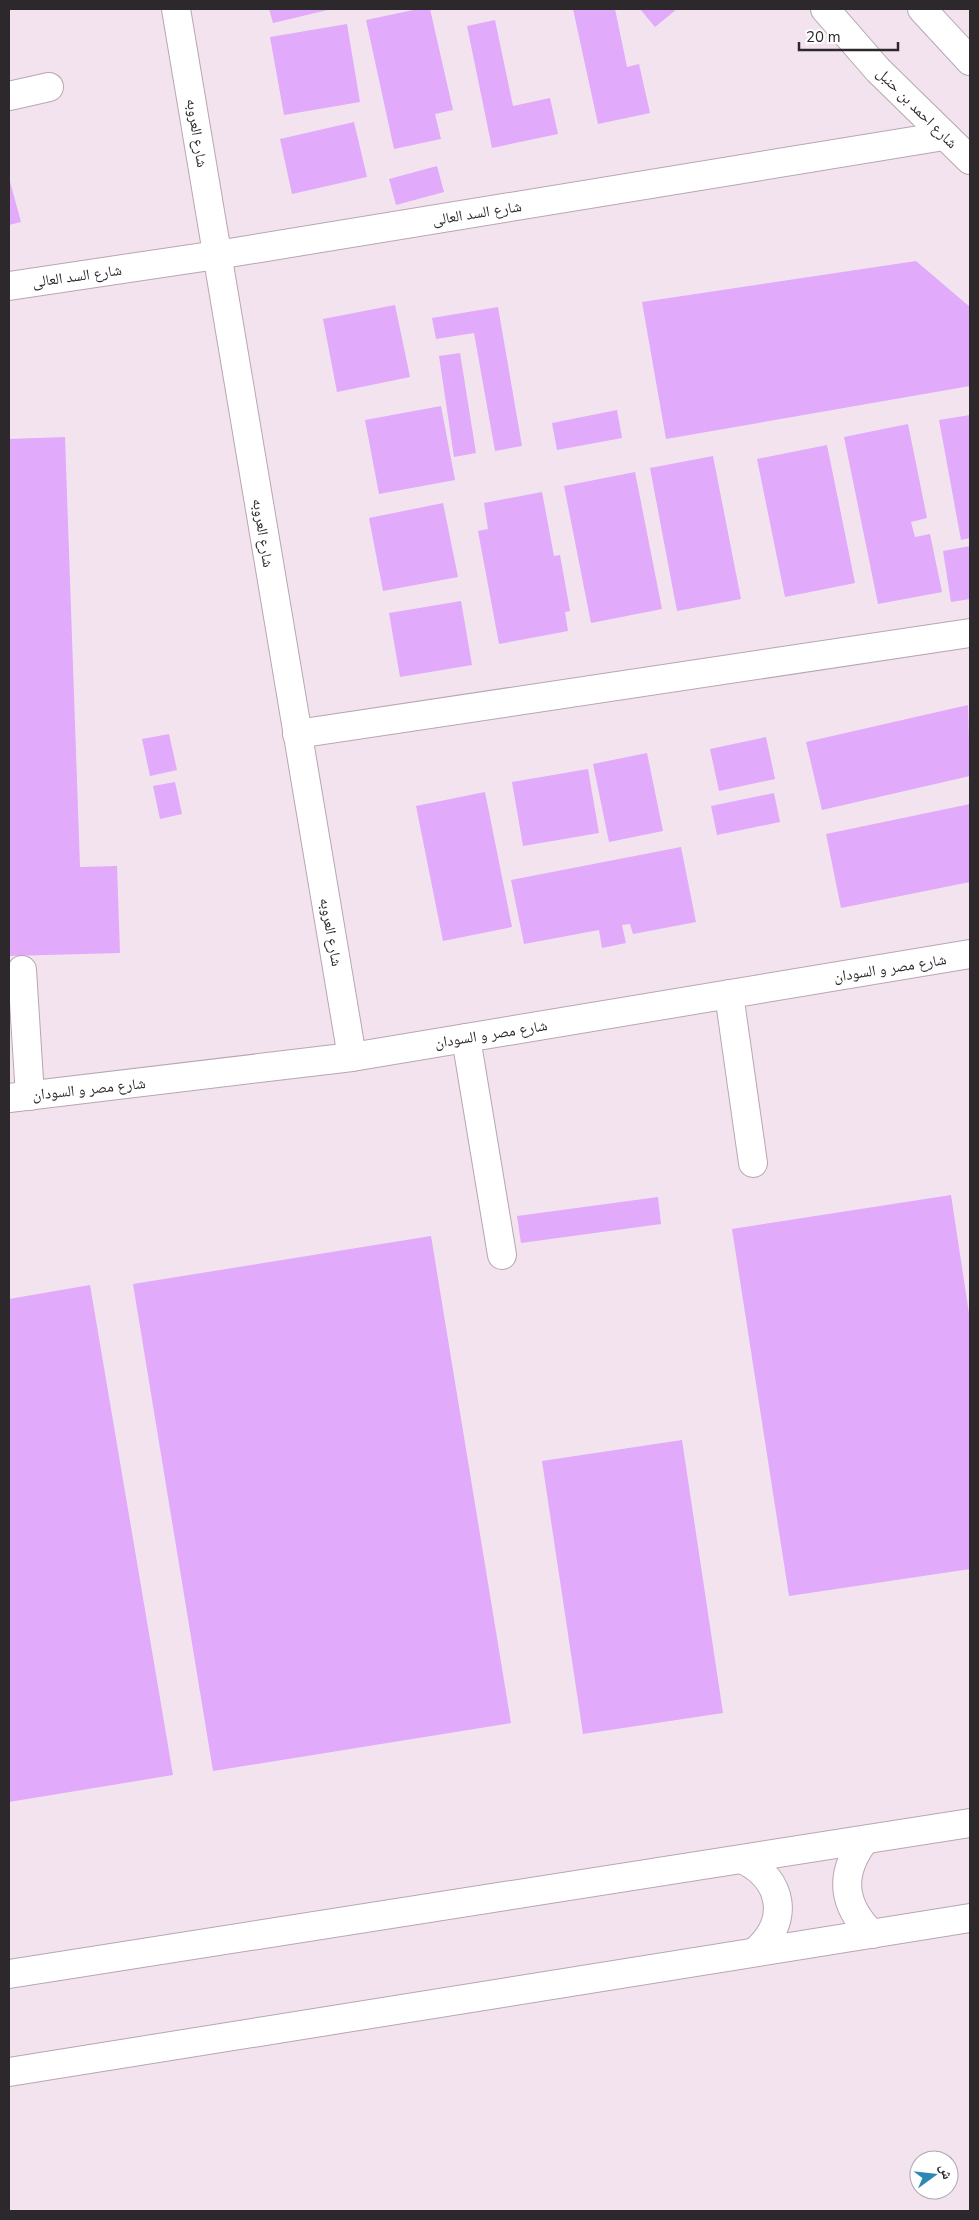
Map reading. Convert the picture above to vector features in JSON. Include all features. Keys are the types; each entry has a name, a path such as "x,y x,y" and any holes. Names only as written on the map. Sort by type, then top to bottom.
{"street":[{"name":"شارع العروبه","path":"176,9 296,734 352,1057"},
{"name":"شارع احمد بن حنبل","path":"825,9 878,70 970,160"},
{"path":"922,9 970,61"},
{"path":"9,96 49,87"},
{"name":"شارع السد العالى","path":"9,286 217,255 944,136"},
{"path":"296,734 970,633"},
{"name":"شارع مصر و السودان","path":"20,1097 352,1057 970,954"},
{"path":"20,1097 22,970"},
{"path":"730,994 753,1163"},
{"path":"466,1038 502,1255"},
{"path":"9,1974 970,1823"},
{"path":"864,1841 855,1853 849,1867 847,1881 852,1911 872,1934"},
{"path":"744,1860 756,1866 766,1876 774,1888 778,1902 778,1916 774,1929 767,1942 756,1951"},
{"path":"9,2072 970,1918"}],"building":[{"path":"269,9 332,9 273,23"},
{"path":"418,9 430,9 453,110 435,114 441,139 394,149 366,20"},
{"path":"573,9 615,9 627,67 639,64 650,113 598,124"},
{"path":"640,9 677,9 655,27"},
{"path":"495,20 513,106 550,98 558,134 492,148 467,26"},
{"path":"347,24 360,102 284,115 270,37"},
{"path":"354,122 367,177 292,194 280,139"},
{"path":"437,166 444,192 396,205 389,179"},
{"path":"9,178 21,222 9,225"},
{"path":"916,261 970,307 970,386 666,439 642,302"},
{"path":"395,305 410,377 337,392 323,319"},
{"path":"498,307 522,446 495,451 474,333 436,339 432,318"},
{"path":"460,353 476,453 454,457 439,356"},
{"path":"441,406 455,480 379,494 365,420"},
{"path":"617,410 622,438 557,450 552,423"},
{"path":"970,415 970,538 961,540 939,420"},
{"path":"908,424 927,518 911,522 915,537 930,534 942,592 878,604 844,437"},
{"path":"65,437 80,867 117,866 120,953 9,956 9,439"},
{"path":"827,445 855,583 785,597 757,459"},
{"path":"713,456 741,599 677,611 650,468"},
{"path":"635,472 662,609 591,623 564,486"},
{"path":"542,492 554,556 560,555 570,611 565,612 568,631 499,644 478,531 488,529 484,503"},
{"path":"443,503 458,577 383,591 369,518"},
{"path":"970,546 970,599 951,602 943,551"},
{"path":"461,601 472,665 400,677 389,613"},
{"path":"968,705 970,776 822,810 806,742"},
{"path":"169,734 177,770 150,776 142,739"},
{"path":"766,737 775,779 719,791 710,749"},
{"path":"647,753 663,831 609,842 593,764"},
{"path":"588,769 599,833 523,846 512,782"},
{"path":"175,782 182,814 160,819 153,786"},
{"path":"485,792 512,927 443,941 416,806"},
{"path":"774,793 780,822 717,835 711,806"},
{"path":"970,804 970,882 841,908 826,834"},
{"path":"681,847 696,922 633,934 630,924 622,925 626,943 602,948 599,930 524,944 511,880"},
{"path":"951,1195 970,1320 970,1569 789,1596 732,1229"},
{"path":"658,1197 661,1224 521,1243 517,1216"},
{"path":"431,1236 511,1723 213,1771 133,1284"},
{"path":"90,1285 173,1775 9,1802 9,1299"},
{"path":"682,1440 723,1713 583,1734 542,1461"}]}
